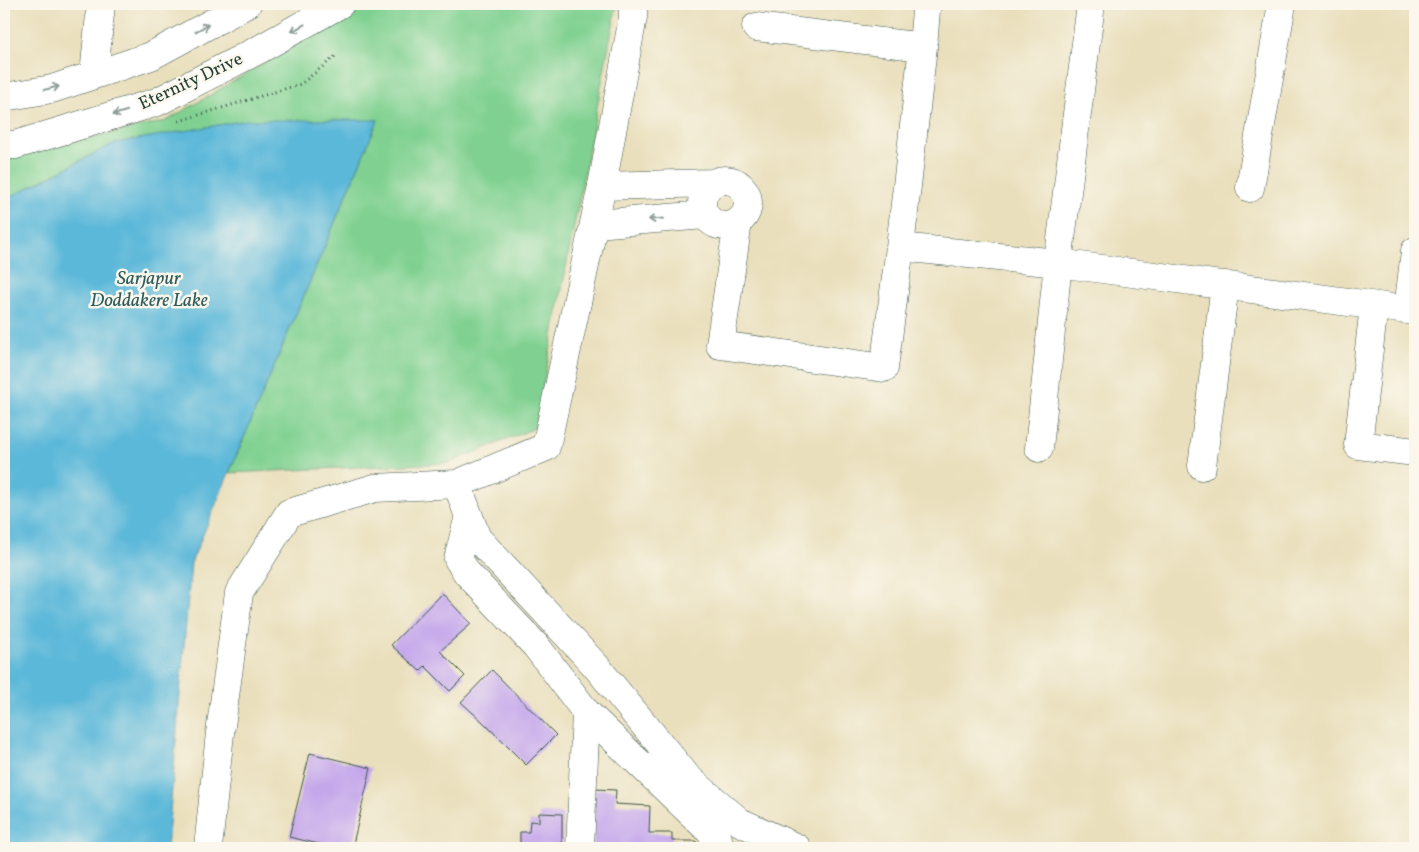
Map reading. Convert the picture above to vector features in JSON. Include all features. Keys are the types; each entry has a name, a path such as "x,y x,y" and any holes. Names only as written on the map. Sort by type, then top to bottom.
{"street":[{"path":"94,75 101,4"},
{"path":"4,98 52,89 151,56 247,4"},
{"name":"Eternity Drive","path":"4,145 15,145 157,102 260,49 340,4"},
{"path":"208,848 220,733 239,593 289,513 375,488 457,484 546,447 595,224 633,4"},
{"path":"1040,448 1058,263 1091,4"},
{"path":"1250,188 1282,4"},
{"path":"738,222 720,345 884,368 900,247 926,10"},
{"path":"756,27 922,47"},
{"path":"602,186 713,184 728,180 735,182 741,187 748,201 744,216 738,222 723,226 710,221 705,215 702,201 707,188 713,184"},
{"path":"595,224 705,215"},
{"path":"900,247 1058,263 1411,310 1415,250"},
{"path":"1202,466 1225,285"},
{"path":"1374,306 1358,445 1415,452"},
{"path":"457,484 477,538 596,665 688,778 740,822 797,848"},
{"path":"469,516 458,559 467,573 536,646 586,712 725,845"},
{"path":"580,848 586,712"}],"green space":[{"path":"353,4 617,4 535,428 449,463 229,473 378,120 115,143 4,200 4,155 166,121 330,24"}],"water":[{"name":"Sarjapur Doddakere Lake","path":"247,120 378,120 191,563 167,848 4,848 4,200 115,143"}],"building":[{"path":"442,593 471,624 440,651 465,676 450,691 425,666 420,671 391,645"},
{"path":"492,670 556,735 526,765 461,702"},
{"path":"310,753 371,768 352,848 336,848 289,837"},
{"path":"595,789 616,790 615,804 650,806 649,833 672,833 672,841 696,841 696,848 593,848"},
{"path":"539,813 562,814 562,848 520,848 520,832 529,832 530,821 539,822"}]}
